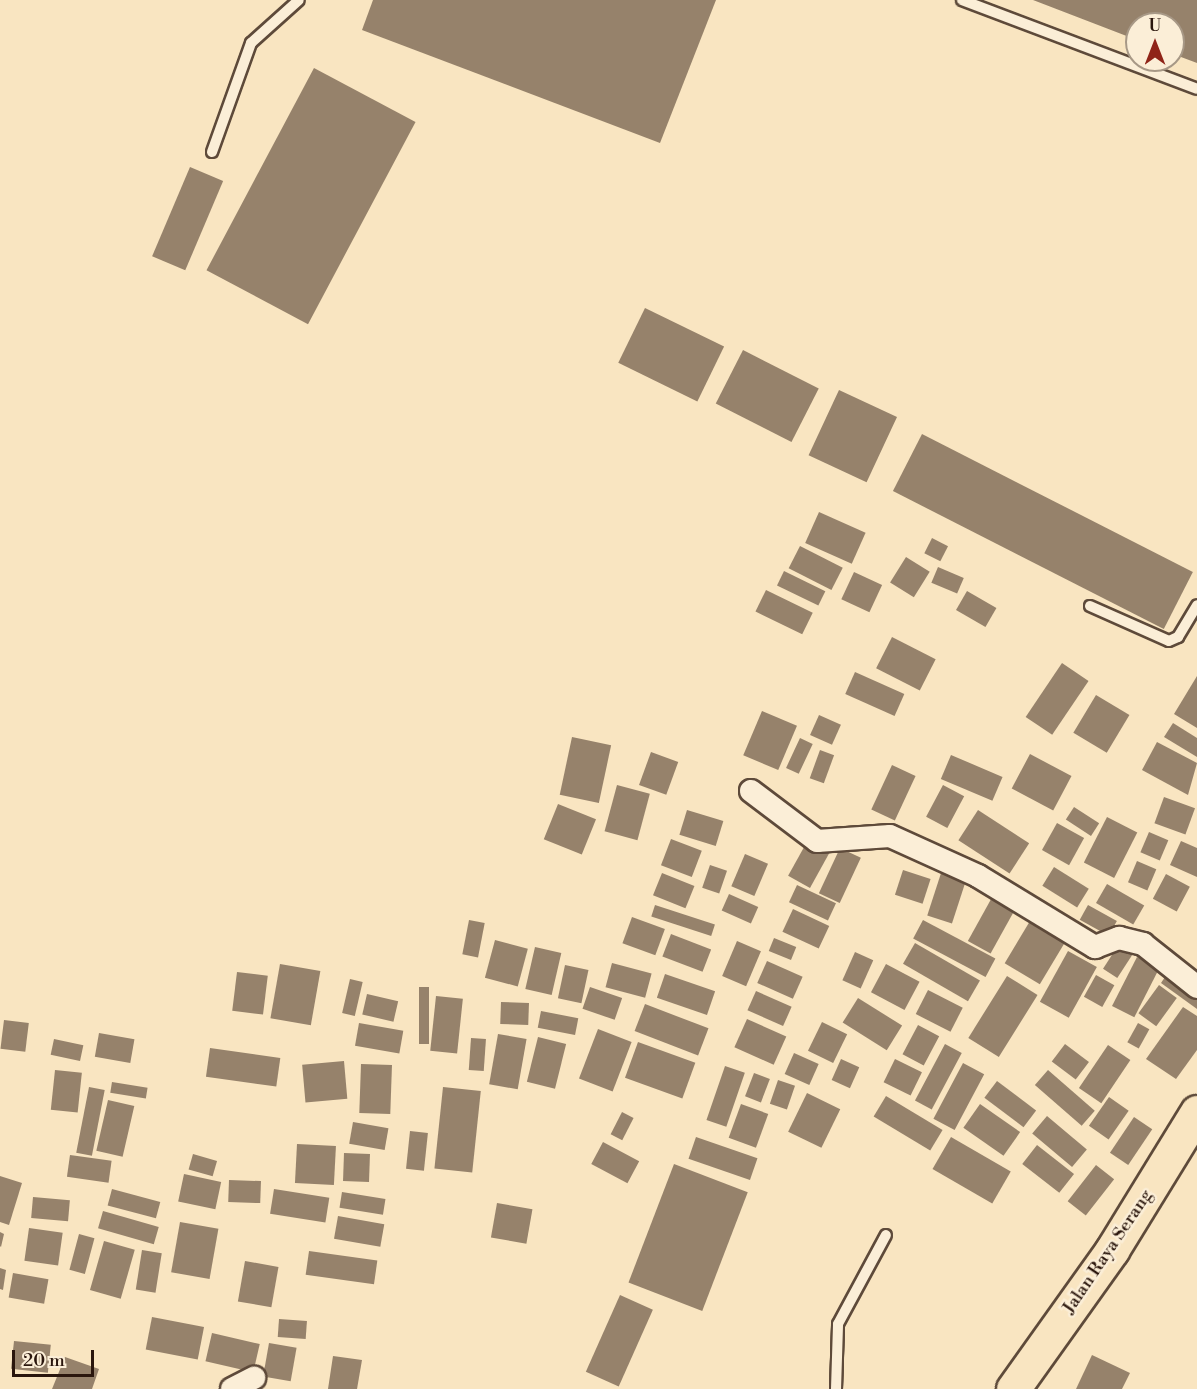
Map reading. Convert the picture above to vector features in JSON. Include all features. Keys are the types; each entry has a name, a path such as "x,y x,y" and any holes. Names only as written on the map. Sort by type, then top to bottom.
{"highway":[{"name":"Jalan Raya Serang","path":"1013,1389 1112,1250 1197,1112"}],"street":[{"path":"751,791 817,841 890,836 978,876 1095,947 1119,938 1143,944 1197,987"},
{"path":"232,1389 254,1378"}],"lane":[{"path":"212,152 251,43 298,0"},
{"path":"962,0 1197,89"},
{"path":"1090,606 1169,641 1178,637 1197,605"},
{"path":"836,1389 838,1324 886,1235"}],"building":[{"path":"373,0 716,0 660,143 362,30"},
{"path":"1033,0 1197,0 1197,63 1185,58 1185,12 1125,12 1125,35"},
{"path":"314,68 416,122 308,324 206,270"},
{"path":"190,167 223,181 185,270 152,256"},
{"path":"645,308 724,347 697,401 618,363"},
{"path":"743,350 819,389 791,442 716,403"},
{"path":"839,390 897,417 867,482 809,455"},
{"path":"922,434 1193,572 1164,629 893,491"},
{"path":"819,512 866,533 852,564 805,543"},
{"path":"932,538 948,546 940,561 924,553"},
{"path":"800,546 843,568 831,590 789,568"},
{"path":"906,557 930,572 914,597 890,582"},
{"path":"938,567 964,578 957,594 931,583"},
{"path":"784,571 825,591 818,606 777,585"},
{"path":"854,572 882,585 869,612 841,599"},
{"path":"766,590 813,613 802,634 755,612"},
{"path":"967,591 996,608 985,627 956,610"},
{"path":"892,637 936,659 920,690 876,668"},
{"path":"1062,663 1089,681 1052,735 1026,717"},
{"path":"855,672 904,694 895,716 845,694"},
{"path":"1197,676 1197,728 1174,714"},
{"path":"1096,695 1129,715 1107,753 1073,733"},
{"path":"762,711 797,726 778,770 743,755"},
{"path":"819,715 841,725 832,745 810,735"},
{"path":"1173,723 1197,738 1197,757 1164,737"},
{"path":"572,737 611,745 599,803 560,795"},
{"path":"800,738 813,744 799,774 786,768"},
{"path":"1157,742 1197,763 1188,795 1142,770"},
{"path":"820,750 834,755 824,783 810,778"},
{"path":"651,752 678,762 666,795 639,785"},
{"path":"1030,754 1071,776 1053,811 1012,788"},
{"path":"951,755 1003,777 992,801 941,779"},
{"path":"892,765 916,776 895,820 871,809"},
{"path":"617,785 650,794 637,840 605,831"},
{"path":"943,785 964,796 947,828 926,817"},
{"path":"1164,797 1195,808 1185,835 1154,823"},
{"path":"558,804 596,819 582,855 544,839"},
{"path":"1074,807 1099,823 1091,836 1066,820"},
{"path":"687,810 723,821 716,846 679,835"},
{"path":"978,810 1029,843 1010,873 958,840"},
{"path":"1107,817 1137,832 1114,878 1084,862"},
{"path":"1057,823 1084,838 1069,865 1042,850"},
{"path":"1149,832 1168,840 1160,860 1140,852"},
{"path":"671,839 702,851 692,877 661,865"},
{"path":"808,840 830,852 810,888 788,876"},
{"path":"1181,841 1197,848 1197,877 1170,865"},
{"path":"840,848 861,858 840,903 819,893"},
{"path":"745,854 768,864 754,896 731,886"},
{"path":"1137,861 1156,869 1147,890 1128,882"},
{"path":"710,865 727,871 719,894 702,888"},
{"path":"943,867 968,875 952,924 927,916"},
{"path":"1054,867 1089,889 1077,907 1042,886"},
{"path":"903,870 931,879 923,904 895,895"},
{"path":"662,873 694,886 685,908 653,895"},
{"path":"1166,874 1190,887 1177,911 1153,899"},
{"path":"1107,884 1144,906 1133,925 1096,903"},
{"path":"797,885 836,903 828,920 789,902"},
{"path":"995,892 1018,905 991,954 968,941"},
{"path":"729,894 758,907 751,923 722,910"},
{"path":"655,905 715,924 711,936 651,916"},
{"path":"1088,905 1117,921 1109,936 1080,920"},
{"path":"793,909 829,926 819,949 782,932"},
{"path":"1033,916 1068,937 1040,984 1005,963"},
{"path":"632,917 665,929 655,955 622,943"},
{"path":"469,920 485,923 478,957 462,954"},
{"path":"923,920 995,958 986,977 913,939"},
{"path":"671,934 711,949 703,972 662,956"},
{"path":"774,938 796,947 791,960 769,951"},
{"path":"495,940 528,949 518,986 485,978"},
{"path":"737,941 761,951 746,986 722,976"},
{"path":"1121,941 1135,950 1117,978 1103,969"},
{"path":"915,943 980,980 968,1001 903,964"},
{"path":"535,947 561,953 552,995 525,989"},
{"path":"1068,951 1097,967 1069,1018 1040,1002"},
{"path":"855,952 873,960 861,988 842,980"},
{"path":"1137,957 1159,968 1134,1017 1112,1006"},
{"path":"767,961 803,977 793,999 757,983"},
{"path":"612,963 652,974 645,998 606,987"},
{"path":"280,964 320,971 311,1025 270,1018"},
{"path":"886,964 920,982 905,1010 871,992"},
{"path":"565,965 588,970 581,1003 558,998"},
{"path":"1171,968 1197,990 1197,1009 1161,983"},
{"path":"237,972 268,976 263,1014 232,1011"},
{"path":"665,974 715,991 707,1015 657,998"},
{"path":"1096,975 1114,985 1102,1007 1084,997"},
{"path":"1007,976 1038,995 999,1057 968,1038"},
{"path":"350,979 363,982 355,1016 342,1013"},
{"path":"1159,985 1177,998 1156,1026 1138,1013"},
{"path":"419,987 429,987 429,1044 419,1044"},
{"path":"590,987 622,998 615,1020 583,1009"},
{"path":"928,990 963,1008 950,1032 916,1014"},
{"path":"756,991 792,1007 783,1026 747,1010"},
{"path":"367,994 398,1001 393,1022 362,1014"},
{"path":"436,996 463,999 457,1054 430,1051"},
{"path":"858,998 902,1026 887,1050 843,1023"},
{"path":"501,1002 529,1003 528,1025 500,1024"},
{"path":"645,1004 708,1028 698,1055 635,1031"},
{"path":"1183,1007 1197,1016 1197,1050 1176,1079 1146,1059"},
{"path":"541,1011 578,1018 575,1035 538,1028"},
{"path":"747,1019 786,1036 774,1065 734,1047"},
{"path":"4,1020 29,1023 25,1052 0,1049"},
{"path":"822,1022 847,1034 833,1063 808,1051"},
{"path":"359,1023 403,1031 399,1053 355,1046"},
{"path":"1138,1023 1149,1029 1139,1049 1127,1042"},
{"path":"918,1025 939,1036 924,1065 903,1054"},
{"path":"598,1029 632,1042 613,1091 579,1078"},
{"path":"99,1033 134,1039 130,1063 95,1057"},
{"path":"498,1034 527,1039 518,1089 489,1084"},
{"path":"538,1037 566,1044 555,1089 527,1082"},
{"path":"471,1038 486,1039 484,1071 469,1070"},
{"path":"54,1039 83,1045 80,1061 51,1055"},
{"path":"638,1042 695,1063 682,1099 625,1078"},
{"path":"945,1044 962,1053 932,1109 915,1101"},
{"path":"1065,1044 1089,1062 1076,1080 1052,1062"},
{"path":"1108,1045 1130,1060 1101,1103 1079,1088"},
{"path":"210,1048 280,1058 276,1087 206,1077"},
{"path":"794,1053 819,1064 809,1085 785,1074"},
{"path":"841,1059 859,1067 850,1088 832,1080"},
{"path":"895,1059 922,1072 911,1096 884,1082"},
{"path":"344,1061 347,1099 305,1103 302,1065"},
{"path":"963,1063 984,1074 955,1130 933,1119"},
{"path":"361,1064 392,1065 390,1114 359,1113"},
{"path":"725,1066 745,1073 726,1127 706,1120"},
{"path":"55,1070 82,1073 78,1113 51,1110"},
{"path":"1048,1070 1095,1111 1082,1126 1035,1085"},
{"path":"754,1073 770,1079 761,1102 745,1096"},
{"path":"778,1080 795,1086 787,1109 770,1104"},
{"path":"997,1081 1036,1110 1023,1127 984,1098"},
{"path":"112,1082 148,1088 146,1098 110,1093"},
{"path":"89,1087 105,1090 92,1156 76,1153"},
{"path":"443,1087 481,1091 472,1173 434,1169"},
{"path":"807,1093 840,1109 821,1148 788,1132"},
{"path":"886,1096 943,1130 930,1151 874,1117"},
{"path":"1109,1097 1129,1111 1109,1139 1089,1126"},
{"path":"108,1100 134,1106 123,1157 96,1151"},
{"path":"741,1104 768,1114 756,1148 729,1138"},
{"path":"980,1104 1020,1132 1004,1156 963,1128"},
{"path":"622,1112 634,1118 622,1140 611,1134"},
{"path":"1047,1116 1087,1149 1072,1167 1032,1134"},
{"path":"1134,1117 1152,1129 1128,1165 1110,1153"},
{"path":"353,1122 388,1128 385,1150 349,1144"},
{"path":"410,1131 428,1133 424,1171 406,1169"},
{"path":"696,1137 757,1158 750,1180 689,1159"},
{"path":"951,1137 1011,1172 992,1204 932,1169"},
{"path":"603,1142 639,1161 627,1183 591,1164"},
{"path":"297,1144 336,1146 334,1185 295,1183"},
{"path":"1037,1145 1074,1174 1059,1193 1022,1164"},
{"path":"344,1153 370,1154 369,1182 343,1181"},
{"path":"193,1154 217,1161 213,1176 189,1169"},
{"path":"70,1155 112,1161 109,1183 67,1177"},
{"path":"674,1164 748,1192 702,1311 628,1283"},
{"path":"1096,1165 1114,1179 1086,1215 1068,1201"},
{"path":"184,1174 221,1182 215,1209 178,1201"},
{"path":"0,1176 22,1183 9,1225 0,1222"},
{"path":"229,1180 261,1181 260,1203 228,1202"},
{"path":"112,1189 160,1202 156,1218 108,1205"},
{"path":"274,1189 329,1198 325,1222 270,1214"},
{"path":"342,1192 385,1199 383,1215 339,1208"},
{"path":"33,1197 70,1200 68,1221 31,1218"},
{"path":"497,1203 532,1209 526,1244 491,1237"},
{"path":"103,1211 159,1227 154,1244 98,1228"},
{"path":"338,1216 384,1224 380,1247 334,1239"},
{"path":"180,1222 218,1229 210,1279 171,1272"},
{"path":"29,1228 63,1233 58,1265 24,1261"},
{"path":"0,1232 4,1234 1,1247 0,1246"},
{"path":"79,1234 94,1238 85,1274 69,1270"},
{"path":"104,1241 135,1250 121,1299 90,1290"},
{"path":"142,1250 162,1253 155,1293 136,1290"},
{"path":"309,1251 377,1261 374,1284 306,1275"},
{"path":"245,1261 278,1267 271,1307 238,1301"},
{"path":"0,1268 6,1270 3,1290 0,1289"},
{"path":"13,1273 48,1279 44,1304 9,1298"},
{"path":"620,1295 653,1310 619,1386 586,1372"},
{"path":"152,1317 204,1327 198,1360 146,1349"},
{"path":"279,1319 307,1321 306,1339 278,1337"},
{"path":"212,1333 260,1344 253,1372 205,1361"},
{"path":"14,1341 51,1345 48,1373 11,1369"},
{"path":"269,1343 297,1348 291,1381 263,1376"},
{"path":"1092,1355 1130,1373 1122,1389 1076,1389"},
{"path":"333,1356 362,1360 357,1389 328,1389"},
{"path":"65,1357 99,1369 92,1389 52,1389"}]}
